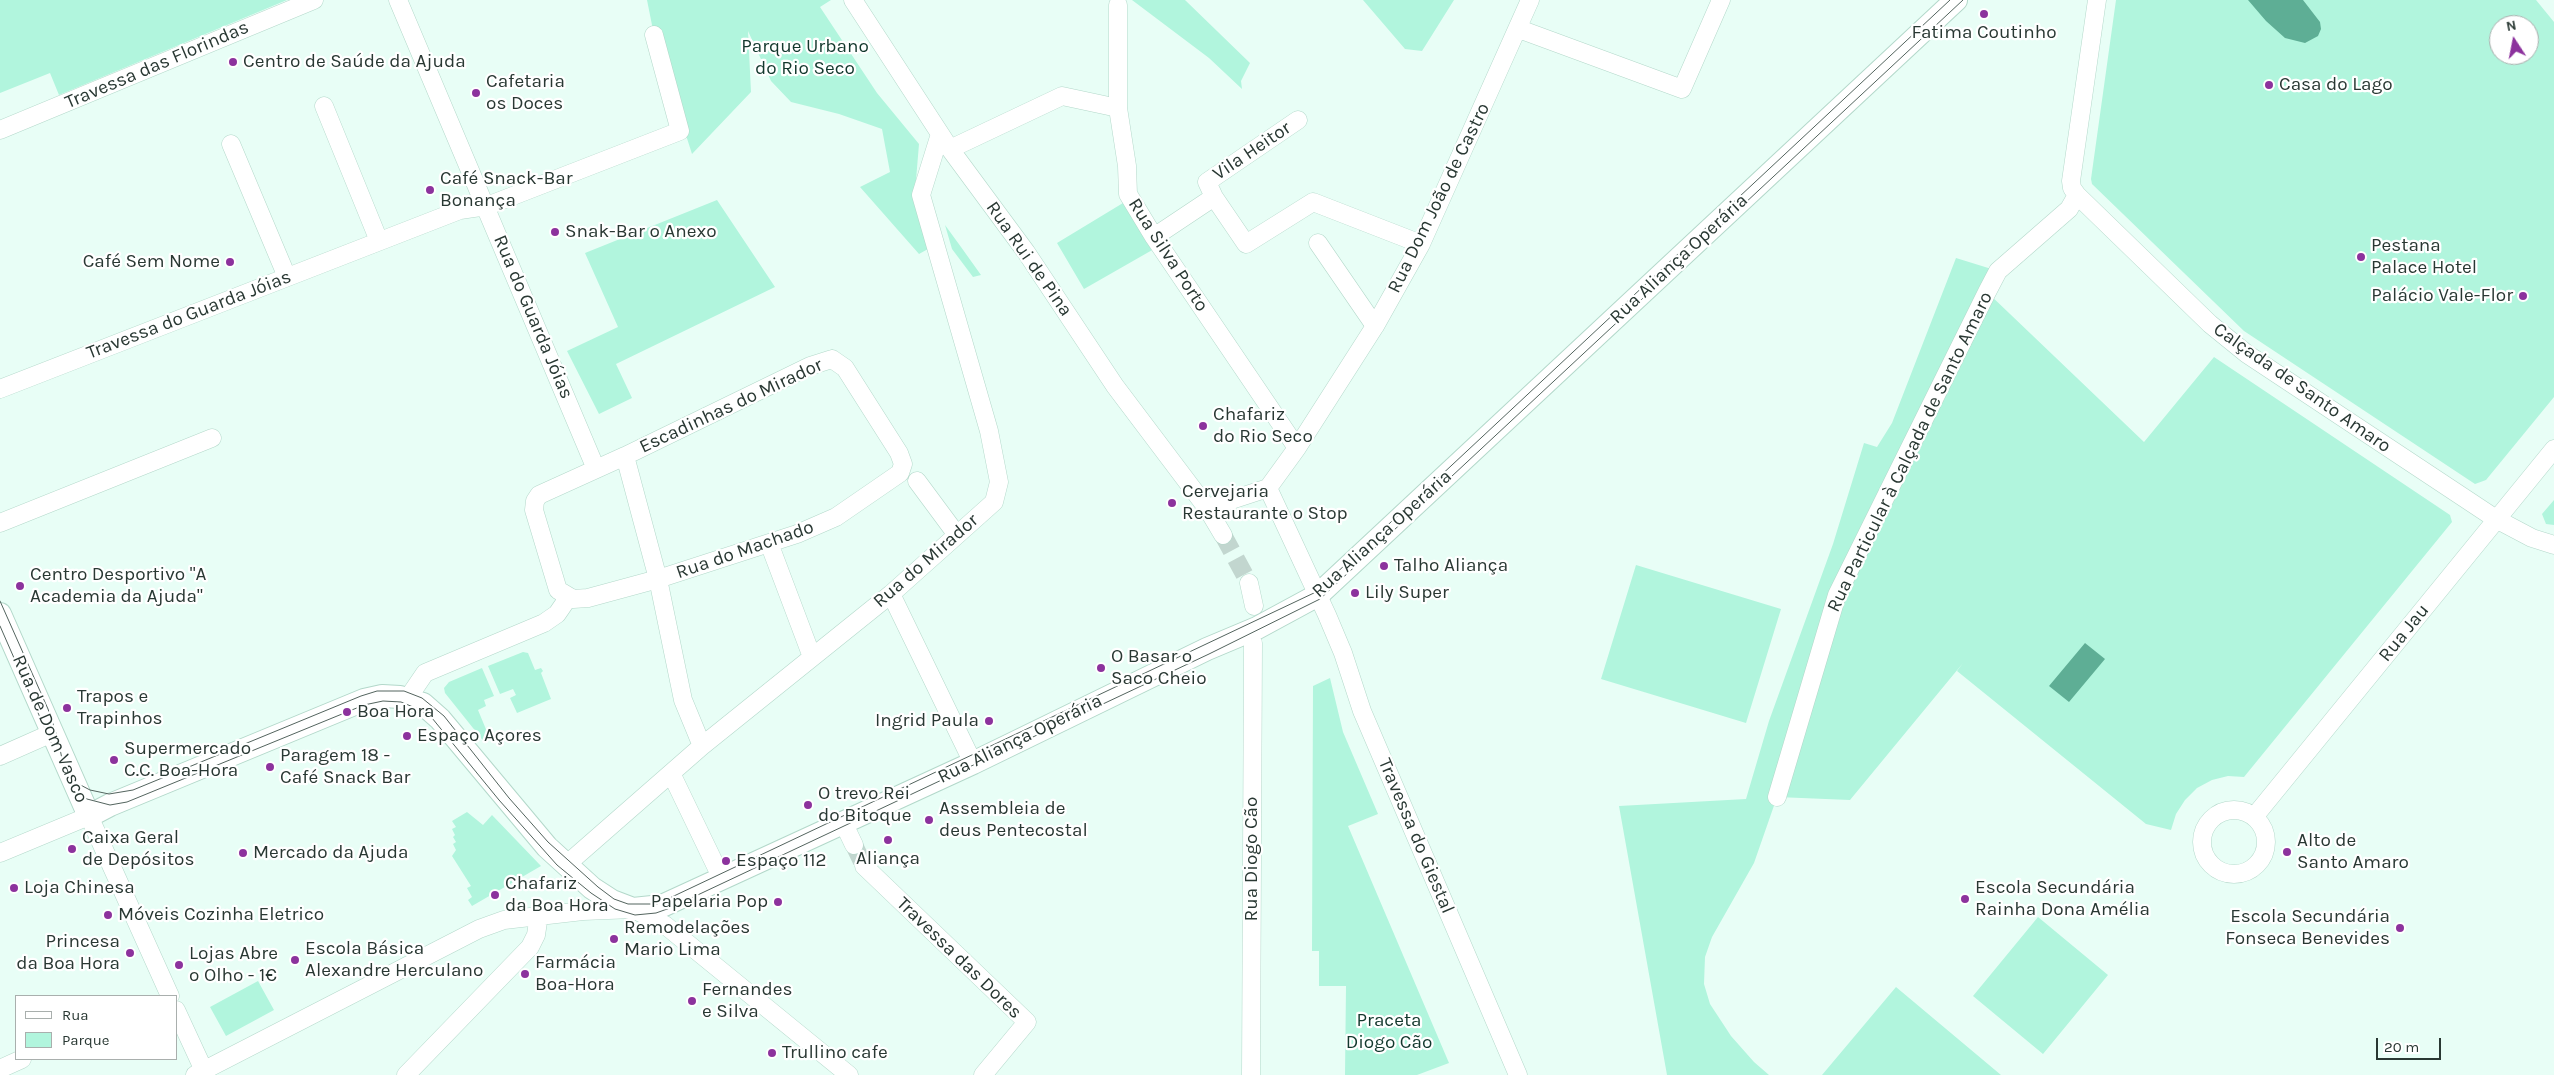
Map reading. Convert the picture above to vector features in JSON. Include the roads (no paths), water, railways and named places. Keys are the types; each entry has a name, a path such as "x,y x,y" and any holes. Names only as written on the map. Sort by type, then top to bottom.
{"street":[{"name":"Travessa das Florindas","path":"0,130 314,0"},
{"name":"Rua do Guarda Jóias","path":"398,0 596,469"},
{"name":"Rua Rui de Pina","path":"852,0 950,149 1026,252 1115,386 1207,508 1224,535"},
{"name":"Rua Dom João de Castro","path":"1268,488 1297,448 1375,326 1421,244 1519,29 1530,0"},
{"path":"1519,29 1682,89 1721,0"},
{"path":"2077,195 2072,188 2071,181 2097,0"},
{"name":"Rua Aliança Operária","path":"633,909 662,906 722,879 973,763 1207,649 1280,617 1318,595 1949,2"},
{"name":"Rua Silva Porto","path":"1118,5 1118,108 1127,166 1128,194 1154,237 1297,448"},
{"name":"Travessa do Guarda Jóias","path":"0,388 460,210 486,206 680,131 654,35"},
{"path":"950,149 1062,96 1118,108"},
{"path":"324,106 379,241"},
{"name":"Vila Heitor","path":"1154,237 1214,197 1206,182 1298,120"},
{"name":"Rua do Mirador","path":"566,866 702,746 890,594 994,502 998,482 990,431 921,195 940,134"},
{"path":"231,144 287,277"},
{"name":"Calçada de Santo Amaro","path":"2077,195 2227,340 2496,519 2532,538 2554,545"},
{"name":"Rua Particular à Calçada de Santo Amaro","path":"1777,797 1837,595 1987,292 1998,271 2069,209 2077,195"},
{"path":"1214,197 1246,244 1313,202 1421,244"},
{"path":"1318,243 1375,326"},
{"name":"Escadinhas do Mirador","path":"568,598 556,587 534,510 535,501 545,491 625,456 810,366 832,359 845,368 899,453 903,464"},
{"path":"0,523 212,438"},
{"name":"Rua Jau","path":"2254,817 2554,449"},
{"path":"625,456 658,579 684,700 702,746"},
{"name":"Rua do Machado","path":"568,598 588,598 658,579 770,543 836,517 900,473 903,464"},
{"path":"917,481 957,535"},
{"path":"1207,508 1268,488"},
{"name":"Travessa do Giestal","path":"1268,488 1318,595 1343,654 1362,711 1518,1075"},
{"path":"770,543 812,657"},
{"path":"1249,583 1254,606"},
{"path":"890,594 973,763"},
{"path":"408,698 415,684 426,673 544,623 556,614 568,598"},
{"name":"Rua de Dom Vasco","path":"0,614 89,816"},
{"name":"Rua Diogo Cão","path":"1252,1075 1253,643"},
{"path":"0,853 89,816 110,804 364,700 382,696 408,698 423,704 440,719 482,772 566,866 603,897 665,925 849,1075"},
{"path":"0,756 52,733"},
{"path":"671,773 722,879"},
{"path":"89,816 166,995"},
{"path":"843,822 854,844"},
{"name":"Travessa das Dores","path":"864,866 1027,1022 983,1075"},
{"path":"178,1015 201,1074 479,929 504,920 539,915 633,909"},
{"path":"406,1075 530,947 536,935 539,915"},
{"path":"0,1069 20,1060"}],"tunnel":[{"path":"1223,535 1249,583"},
{"path":"854,845 864,866"}],"tram line":[{"path":"0,601 48,709 58,739 64,769 73,781 90,790 109,794 133,790 361,696 377,691 404,691 422,698 444,716 509,798 548,842 598,887 614,899 628,904 657,904 1316,592 1950,0"},
{"path":"68,782 76,792 87,799 110,805 127,802 364,705 383,701 401,702 418,709 432,718 499,800 557,865 591,893 615,909 635,915 656,913 670,908 1209,654 1320,599 1963,0"},
{"path":"0,626 53,747"}],"place":[{"name":"Fatima Coutinho","path":"1984,14"},
{"name":"Centro de Saúde da Ajuda","path":"233,62"},
{"name":"Casa do Lago","path":"2269,85"},
{"name":"Cafetaria os Doces","path":"476,93"},
{"name":"Café Snack-Bar Bonança","path":"430,190"},
{"name":"Snak-Bar o Anexo","path":"555,232"},
{"name":"Pestana Palace Hotel","path":"2361,257"},
{"name":"Café Sem Nome","path":"230,262"},
{"name":"Palácio Vale-Flor","path":"2523,296"},
{"name":"Chafariz do Rio Seco","path":"1203,426"},
{"name":"Cervejaria Restaurante o Stop","path":"1172,503"},
{"name":"Talho Aliança","path":"1384,566"},
{"name":"Centro Desportivo \"A Academia da Ajuda\"","path":"20,586"},
{"name":"Lily Super","path":"1355,593"},
{"name":"O Basar o Saco Cheio","path":"1101,668"},
{"name":"Trapos e Trapinhos","path":"67,708"},
{"name":"Boa Hora","path":"347,712"},
{"name":"Ingrid Paula","path":"989,721"},
{"name":"Espaço Açores","path":"407,736"},
{"name":"Supermercado C.C. Boa-Hora","path":"114,760"},
{"name":"Paragem 18 - Café Snack Bar","path":"270,767"},
{"name":"O trevo Rei do Bitoque","path":"808,805"},
{"name":"Assembleia de deus Pentecostal","path":"929,820"},
{"name":"Aliança","path":"888,840"},
{"name":"Caixa Geral de Depósitos","path":"72,849"},
{"name":"Alto de Santo Amaro","path":"2287,852"},
{"name":"Mercado da Ajuda","path":"243,853"},
{"name":"Espaço 112","path":"726,861"},
{"name":"Loja Chinesa","path":"14,888"},
{"name":"Chafariz da Boa Hora","path":"495,895"},
{"name":"Escola Secundária Rainha Dona Amélia","path":"1965,899"},
{"name":"Papelaria Pop","path":"778,902"},
{"name":"Móveis Cozinha Eletrico","path":"108,915"},
{"name":"Escola Secundária Fonseca Benevides","path":"2400,928"},
{"name":"Remodelações Mario Lima","path":"614,939"},
{"name":"Princesa da Boa Hora","path":"130,953"},
{"name":"Escola Básica Alexandre Herculano","path":"295,960"},
{"name":"Lojas Abre o Olho - 1€","path":"179,965"},
{"name":"Farmácia Boa-Hora","path":"525,974"},
{"name":"Fernandes e Silva","path":"692,1001"},
{"name":"Trullino cafe","path":"772,1053"}],"park label":[{"name":"Parque Urbano do Rio Seco","path":"805,58"},
{"name":"Praceta Diogo Cão","path":"1389,1032"}]}
